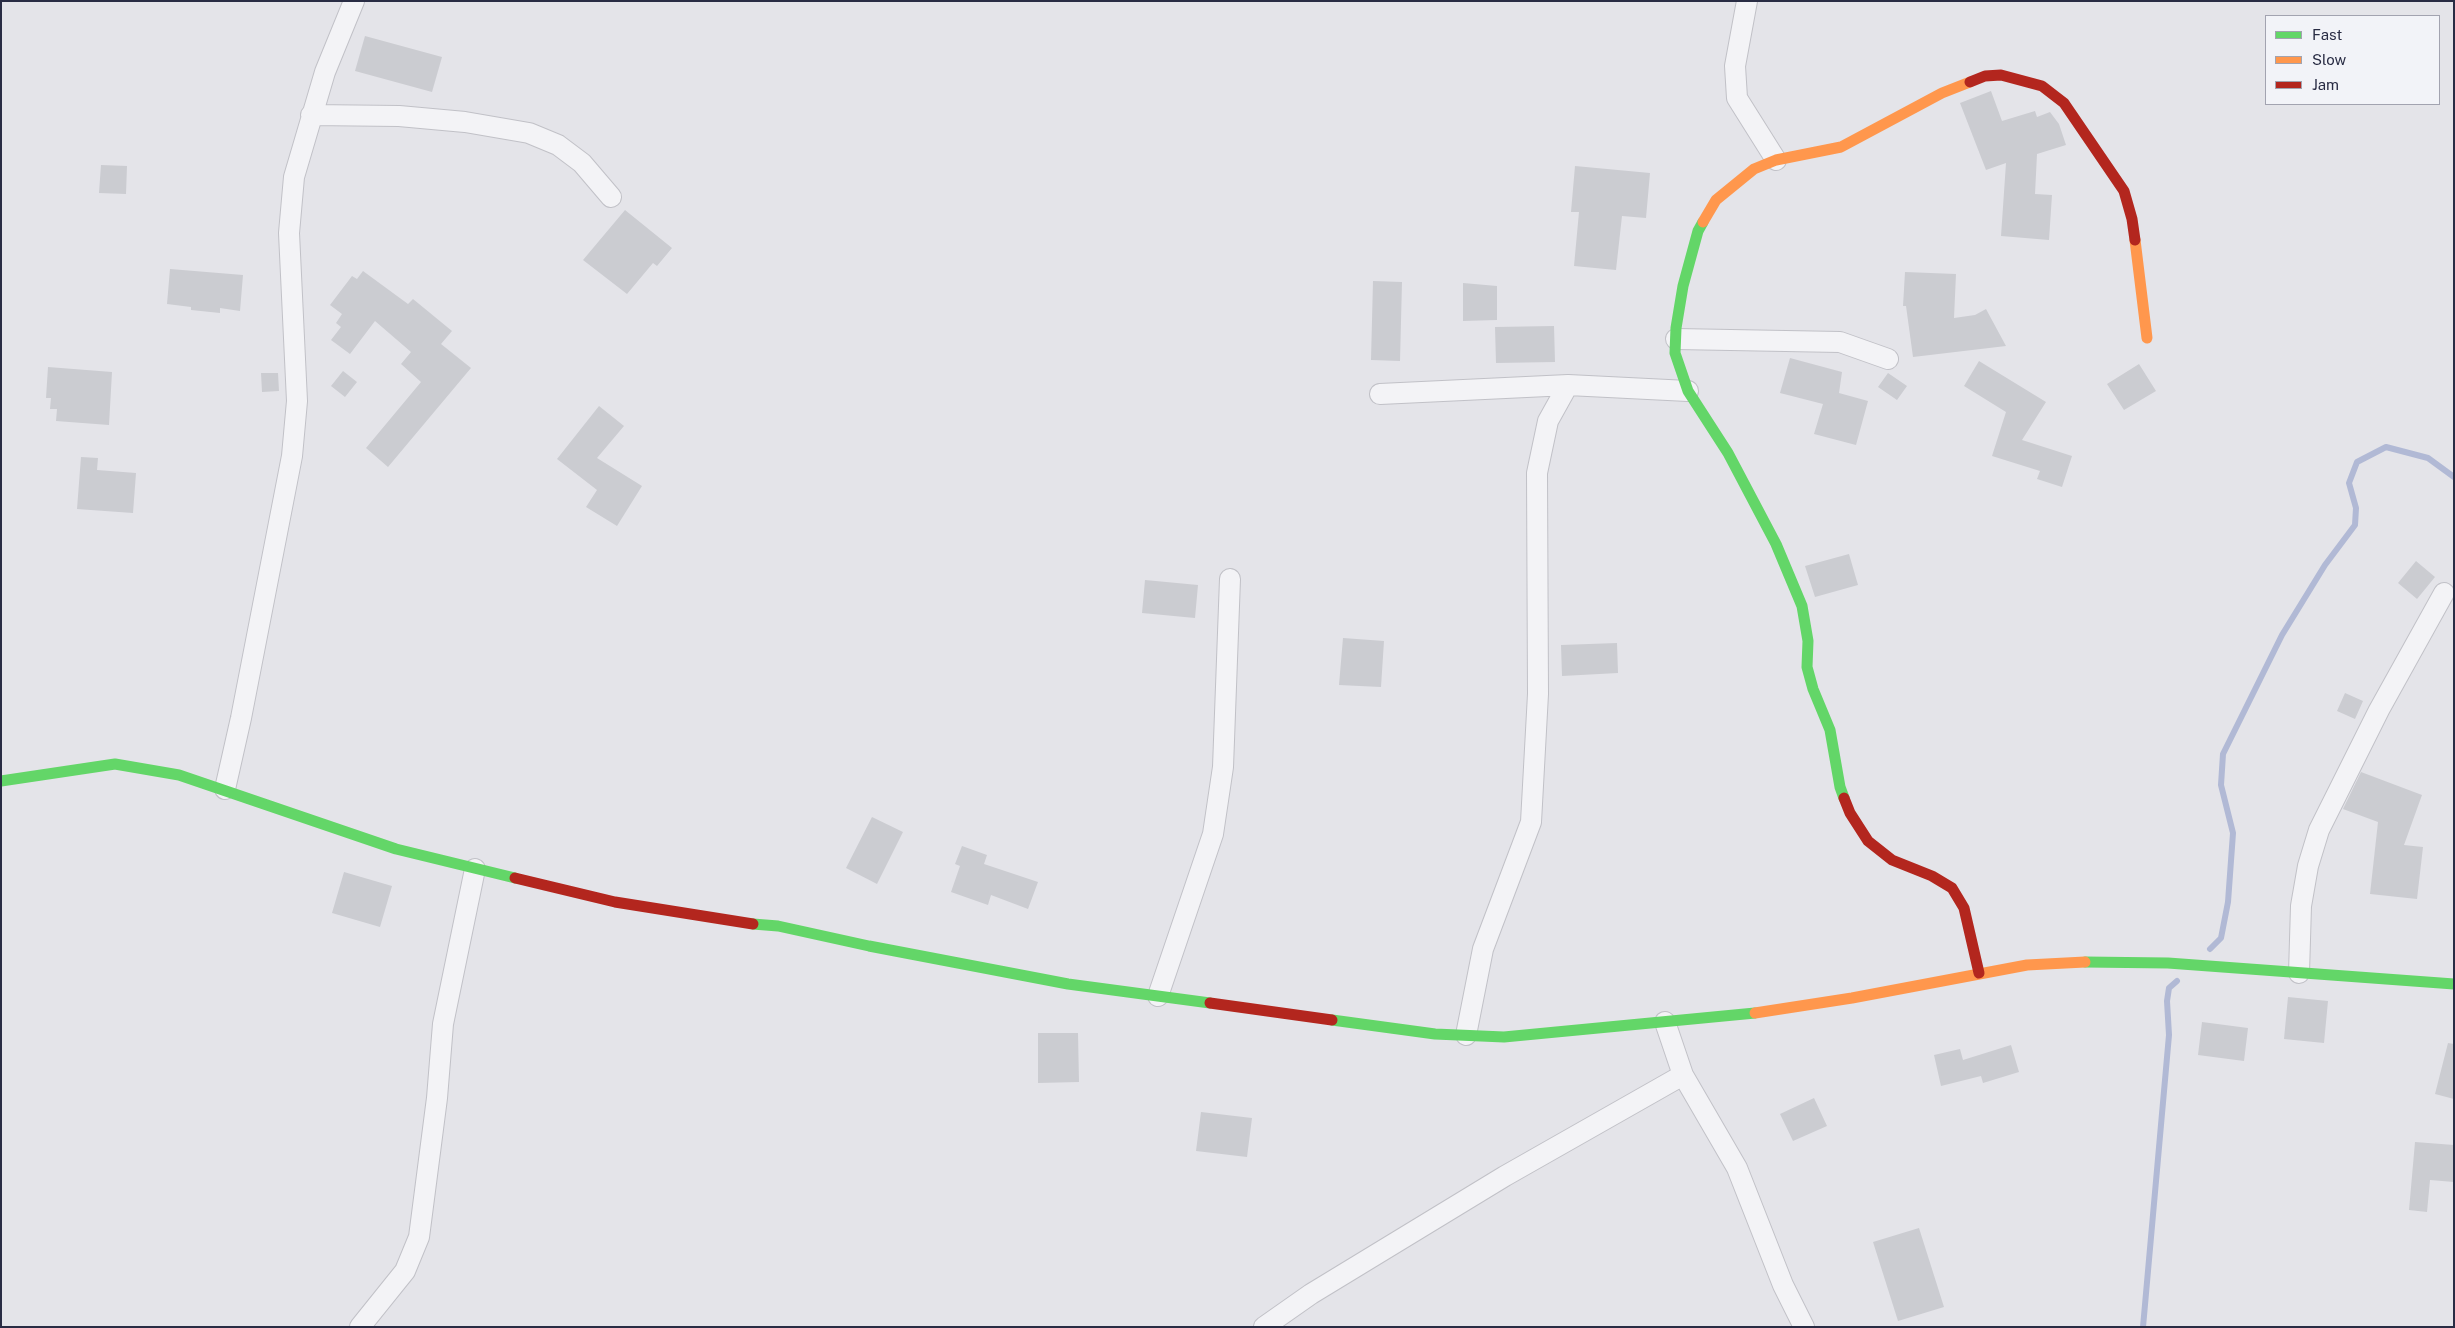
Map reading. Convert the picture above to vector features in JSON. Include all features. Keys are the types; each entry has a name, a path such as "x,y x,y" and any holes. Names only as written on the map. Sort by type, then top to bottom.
{"street":[{"path":"225,789 241,718 292,456 296,401 289,234 294,177 325,72 354,1"},
{"path":"1747,1 1735,66 1737,98 1776,160"},
{"path":"1979,974 1964,908 1952,888 1932,876 1892,860 1868,841 1850,812 1840,787 1830,730 1813,689 1807,667 1808,641 1802,606 1776,544 1733,461 1688,391 1675,353 1683,286 1698,231 1716,200 1754,169 1776,160 1841,147 1942,93 1985,76 2001,75 2042,86 2064,103 2124,191 2132,219 2147,338"},
{"path":"311,115 399,116 465,122 529,133 558,144 582,163 611,197"},
{"path":"1676,339 1840,342 1888,359"},
{"path":"1380,394 1568,385 1688,391"},
{"path":"1466,1035 1483,949 1531,822 1538,694 1537,473 1548,421 1568,385"},
{"path":"1158,996 1213,834 1223,767 1230,579"},
{"path":"2299,973 2301,906 2308,866 2319,830 2379,710 2444,593"},
{"path":"1,780 115,764 179,775 225,789 306,820 370,841 475,869 615,902 738,923 778,926 1058,983 1435,1034 1504,1036 1753,1013 1852,998 2028,964 2097,960 2168,963 2454,984"},
{"path":"360,1327 405,1271 419,1237 437,1098 443,1024 475,869"},
{"path":"1665,1022 1682,1075 1737,1168 1783,1285 1804,1327"},
{"path":"1264,1327 1311,1294 1497,1181 1682,1075"}],"building":[{"path":"365,36 442,57 432,92 355,71"},
{"path":"1991,91 2002,121 2035,111 2037,117 2050,112 2059,124 2066,145 2037,154 2035,194 2052,195 2049,240 2001,236 2006,163 1986,170 1960,103"},
{"path":"101,165 127,166 126,194 99,193"},
{"path":"1575,166 1650,173 1646,218 1622,216 1616,270 1574,266 1579,212 1571,212"},
{"path":"625,210 672,248 657,266 653,263 627,294 583,260"},
{"path":"170,269 243,275 240,311 220,308 220,313 191,310 191,307 167,304"},
{"path":"363,271 408,304 413,299 452,331 441,344 471,368 388,467 366,448 421,382 401,364 411,352 375,321 350,354 331,340 341,327 336,323 342,314 330,305 352,276 357,279"},
{"path":"1905,272 1956,274 1954,318 1975,315 1986,309 2006,346 1913,357 1906,306 1903,306"},
{"path":"1373,281 1402,282 1400,361 1371,360"},
{"path":"1463,283 1497,286 1497,320 1463,321"},
{"path":"1554,326 1555,362 1496,363 1495,327"},
{"path":"1790,358 1842,372 1839,393 1868,401 1856,445 1814,434 1823,404 1780,393"},
{"path":"1979,361 2046,402 2022,440 2072,456 2062,487 2037,479 2040,471 1992,456 2006,412 1964,386"},
{"path":"2139,364 2156,391 2124,410 2107,384"},
{"path":"48,367 112,372 109,425 56,421 57,409 50,409 51,398 46,398"},
{"path":"343,371 357,382 345,397 331,386"},
{"path":"261,373 278,373 279,391 262,392"},
{"path":"1888,373 1907,386 1897,400 1878,387"},
{"path":"599,406 624,426 597,458 642,486 617,526 586,507 597,490 557,459"},
{"path":"81,457 98,458 97,470 136,473 133,513 77,509"},
{"path":"1849,554 1858,585 1815,597 1805,566"},
{"path":"2416,561 2435,577 2417,599 2398,583"},
{"path":"1145,580 1198,585 1195,618 1142,613"},
{"path":"1343,638 1384,641 1381,687 1339,685"},
{"path":"1617,643 1618,673 1562,676 1561,645"},
{"path":"2345,693 2363,701 2355,719 2337,711"},
{"path":"2361,772 2422,795 2404,845 2423,847 2417,899 2370,894 2378,822 2343,809"},
{"path":"872,817 903,832 877,884 846,868"},
{"path":"962,846 987,855 984,864 1038,882 1028,909 991,895 988,905 951,892 960,866 955,864"},
{"path":"344,872 392,886 380,927 332,913"},
{"path":"2288,997 2328,1001 2324,1043 2284,1039"},
{"path":"2202,1022 2248,1028 2244,1061 2198,1055"},
{"path":"1038,1033 1078,1033 1079,1082 1038,1083"},
{"path":"2448,1043 2454,1044 2454,1099 2435,1094"},
{"path":"2011,1045 2019,1072 1983,1083 1981,1076 1941,1086 1934,1055 1960,1049 1963,1060"},
{"path":"1814,1098 1827,1126 1793,1141 1780,1114"},
{"path":"1201,1112 1252,1118 1247,1157 1196,1151"},
{"path":"2415,1142 2454,1145 2454,1182 2430,1180 2427,1212 2409,1210"},
{"path":"1919,1228 1944,1307 1898,1321 1873,1242"}],"waterway":[{"path":"2210,949 2221,938 2228,902 2233,833 2221,785 2223,754 2282,635 2325,565 2355,525 2356,508 2349,483 2357,462 2386,447 2428,458 2454,477"},
{"path":"2143,1327 2169,1035 2167,1001 2169,988 2177,981"}],"traffic: fast":[{"path":"1703,222 1698,231 1683,286 1676,328 1675,353 1688,391 1728,453 1776,544 1802,606 1808,641 1807,667 1813,689 1830,730 1840,787 1844,798"},
{"path":"1,781 115,764 179,775 396,849 515,878"},
{"path":"753,924 778,926 869,946 1068,984 1210,1003"},
{"path":"2085,962 2168,963 2454,984"},
{"path":"1332,1020 1435,1034 1504,1037 1755,1013"}],"traffic: slow":[{"path":"1703,222 1716,200 1754,169 1776,160 1841,147 1942,93 1970,82"},
{"path":"2135,240 2147,338"},
{"path":"1755,1013 1852,998 2027,965 2085,962"}],"traffic: jam":[{"path":"1970,82 1985,76 2001,75 2042,86 2064,103 2124,191 2132,219 2135,240"},
{"path":"1844,798 1850,813 1868,841 1892,860 1932,876 1952,888 1964,908 1979,973"},
{"path":"515,878 615,902 753,924"},
{"path":"1210,1003 1332,1020"}]}
